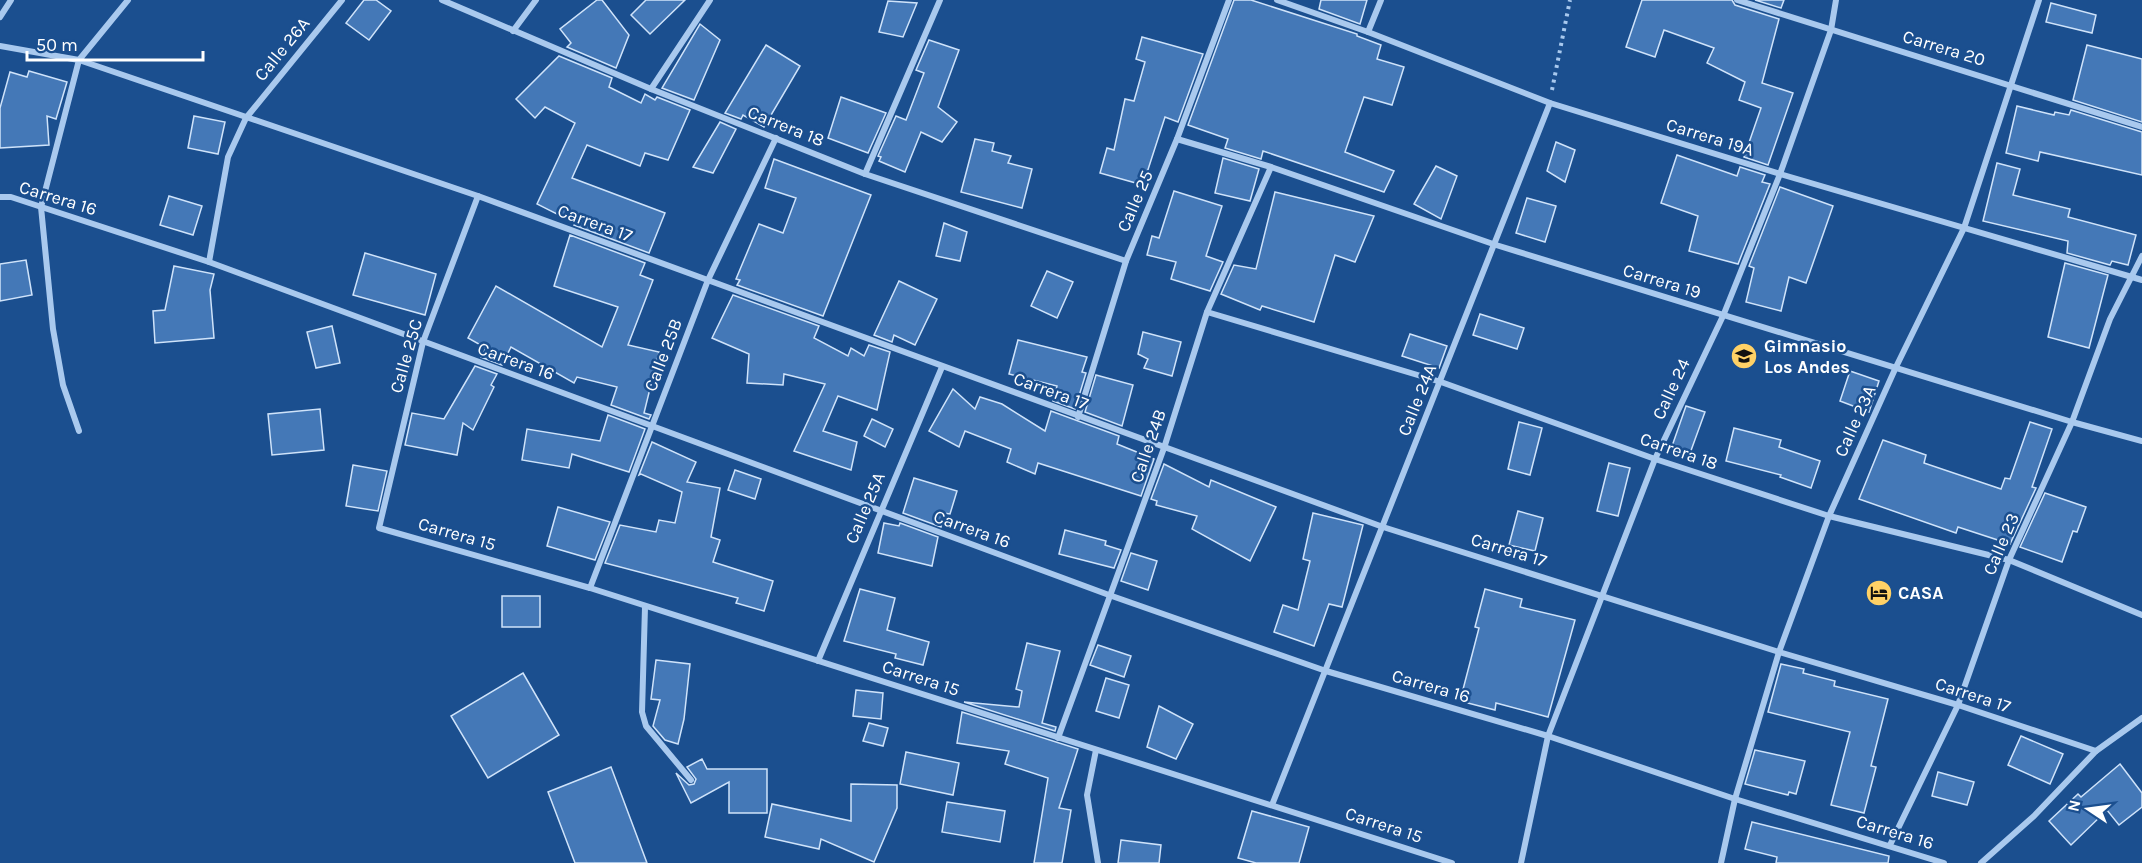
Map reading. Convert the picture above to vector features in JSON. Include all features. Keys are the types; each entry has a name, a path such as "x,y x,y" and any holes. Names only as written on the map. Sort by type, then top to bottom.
{"street":[{"path":"0,17 10,0"},
{"path":"79,431 63,385 53,329 42,207 79,60 128,0"},
{"name":"Calle 26A","path":"208,262 228,157 246,118 342,0"},
{"name":"Carrera 18","path":"442,0 651,89 865,174 1126,261"},
{"path":"513,31 536,0"},
{"path":"651,89 710,0"},
{"path":"865,174 940,0"},
{"name":"Calle 25","path":"1078,417 1126,261 1177,139 1229,0"},
{"name":"Carrera 19A","path":"1277,0 1368,32 1550,103 1780,174 2142,280"},
{"path":"1368,32 1381,0"},
{"name":"Carrera 20","path":"1737,0 2142,126"},
{"name":"Calle 24","path":"1521,863 1548,736 1655,459 1723,316 1780,174 1831,30 1836,0"},
{"name":"Calle 23A","path":"1721,863 1735,799 1779,652 1829,516 1896,367 1964,228 2039,0"},
{"name":"Carrera 17","path":"0,46 79,60 478,196 1383,527 1779,652 1958,705 2096,751"},
{"name":"Calle 24A","path":"1272,805 1496,245 1550,103"},
{"name":"Calle 25B","path":"590,588 708,280 776,138"},
{"name":"Carrera 19","path":"1177,139 1271,167 1496,245 2072,422 2142,441"},
{"name":"Calle 24B","path":"1058,738 1164,448 1207,312 1271,167"},
{"name":"Calle 25C","path":"379,528 423,342 478,196"},
{"name":"Carrera 16","path":"0,197 11,197 208,262 1109,595 1326,671 1548,736 1735,799 1944,863"},
{"name":"Calle 23","path":"1890,845 1958,705 2009,560 2072,422 2110,319 2133,278 2142,256"},
{"name":"Carrera 18","path":"1207,312 1441,382 1655,459 1829,516 2009,560 2142,615"},
{"name":"Calle 25A","path":"818,661 879,510 942,367"},
{"name":"Carrera 15","path":"379,528 590,588 1452,863"},
{"path":"645,607 642,712 646,726 691,780"},
{"path":"1981,863 2034,816 2096,751 2142,718"},
{"path":"1096,750 1087,795 1098,863"}],"path":[{"path":"1550,103 1570,0"}],"building":[{"path":"364,0 376,0 391,11 369,40 346,23"},
{"path":"597,0 602,0 629,35 616,68 567,47 571,43 560,29"},
{"path":"646,0 685,0 650,34 631,15"},
{"path":"1234,0 1251,0 1357,34 1357,36 1381,45 1377,59 1404,67 1392,105 1364,97 1345,152 1394,171 1384,192 1263,151 1261,159 1225,148 1228,139 1188,125"},
{"path":"1321,0 1367,0 1360,24 1319,9"},
{"path":"1642,0 1732,0 1735,5 1779,19 1762,83 1793,93 1768,165 1744,157 1761,108 1739,100 1745,82 1707,63 1714,48 1664,30 1655,57 1626,47"},
{"path":"1755,0 1784,0 1781,8"},
{"path":"888,1 917,3 903,37 879,32"},
{"path":"2051,3 2096,15 2092,33 2046,22"},
{"path":"700,24 720,40 694,100 662,88"},
{"path":"1142,37 1203,54 1178,122 1165,117 1143,185 1100,173 1107,148 1114,150 1125,99 1134,101 1145,62 1136,59"},
{"path":"929,40 959,50 938,107 957,122 942,142 921,132 905,172 879,161 881,157 878,156 896,116 906,120 924,73 916,70"},
{"path":"766,45 800,66 764,127 743,115 741,119 725,113"},
{"path":"2087,45 2142,59 2142,122 2073,100"},
{"path":"559,56 612,78 609,87 641,103 645,94 655,100 657,97 690,110 668,160 645,153 640,166 587,145 572,178 665,213 649,253 574,225 575,223 537,204 575,123 545,107 535,118 516,99"},
{"path":"29,71 67,82 56,119 47,116 49,145 0,148 0,108 10,72 27,77"},
{"path":"841,97 886,113 868,153 828,138"},
{"path":"2017,106 2054,115 2055,112 2069,115 2071,110 2142,132 2142,175 2040,152 2038,161 2006,153"},
{"path":"194,116 225,122 218,154 188,148"},
{"path":"720,122 736,129 713,173 693,167"},
{"path":"975,139 994,143 992,151 1011,156 1008,163 1032,169 1022,208 961,192"},
{"path":"1556,142 1575,150 1565,182 1547,171"},
{"path":"1677,155 1737,176 1740,167 1765,175 1762,182 1770,184 1738,264 1689,251 1698,216 1661,203"},
{"path":"1223,158 1259,169 1250,201 1215,193"},
{"path":"774,159 871,195 823,316 737,285 740,280 736,279 759,224 783,233 796,198 765,188"},
{"path":"1997,163 2020,169 2013,195 2070,209 2068,217 2136,235 2128,265 2112,261 2110,265 2067,253 2068,241 1983,221"},
{"path":"1436,166 1457,176 1441,219 1414,204"},
{"path":"1780,187 1833,206 1806,283 1789,277 1781,311 1746,302 1754,268 1749,266"},
{"path":"1174,191 1222,206 1206,256 1223,262 1210,291 1171,279 1176,262 1147,255 1152,236 1159,238"},
{"path":"1275,192 1374,216 1355,262 1335,255 1314,322 1262,306 1260,310 1221,294 1234,265 1256,269"},
{"path":"169,196 202,206 193,235 160,225"},
{"path":"1527,198 1556,206 1545,242 1516,233"},
{"path":"944,223 967,232 960,261 936,256"},
{"path":"570,235 645,263 640,275 653,280 628,345 659,352 644,413 651,415 649,419 611,405 617,387 577,377 574,383 511,347 502,365 481,357 486,348 468,338 496,286 602,347 618,307 554,286"},
{"path":"365,253 436,274 425,315 353,295"},
{"path":"26,260 32,295 0,301 0,264"},
{"path":"2065,263 2108,275 2089,348 2048,337"},
{"path":"174,266 214,274 210,290 214,338 155,343 153,311 165,310"},
{"path":"1047,271 1073,282 1057,318 1031,306"},
{"path":"899,281 937,299 915,345 894,335 892,342 874,335"},
{"path":"733,295 819,326 814,338 848,356 851,348 864,356 869,345 890,352 877,410 838,396 823,431 857,442 851,470 794,451 825,384 784,374 783,385 747,383 749,354 712,338"},
{"path":"1480,314 1524,328 1517,349 1473,335"},
{"path":"332,326 340,363 316,368 307,332"},
{"path":"1143,332 1181,342 1172,376 1144,368 1148,359 1138,354"},
{"path":"1410,334 1447,346 1439,368 1402,356"},
{"path":"1018,340 1087,357 1082,372 1086,373 1075,409 1053,401 1057,386 1009,374"},
{"path":"475,366 497,374 491,385 494,387 473,430 463,423 457,455 405,445 412,413 444,419"},
{"path":"1850,371 1879,381 1869,412 1840,401"},
{"path":"1096,375 1133,385 1122,426 1085,412"},
{"path":"953,389 975,409 980,397 1002,404 1045,431 1051,411 1119,436 1117,444 1154,459 1141,496 1038,463 1035,474 1007,462 1011,449 965,431 959,447 929,431"},
{"path":"1686,406 1705,412 1689,456 1671,449"},
{"path":"320,409 324,450 272,455 268,414"},
{"path":"608,415 645,429 629,472 572,454 569,468 522,460 527,429 600,441"},
{"path":"872,419 893,429 885,447 864,436"},
{"path":"1519,422 1542,428 1530,475 1508,469"},
{"path":"2030,422 2052,429 2032,487 2036,488 2010,544 1958,527 1956,533 1859,499 1883,440 1926,455 1924,463 2001,489 2005,478 2010,479"},
{"path":"1734,428 1781,440 1779,447 1820,461 1811,488 1780,477 1781,475 1726,461"},
{"path":"652,442 696,462 687,482 720,488 711,537 720,540 713,562 773,581 764,611 736,603 738,598 605,563 620,525 656,532 659,520 675,523 682,492 639,475"},
{"path":"1609,463 1630,468 1618,516 1597,511"},
{"path":"1164,464 1209,487 1211,480 1276,507 1250,561 1192,529 1197,516 1156,505 1157,501 1151,499"},
{"path":"353,465 387,471 378,511 346,506"},
{"path":"735,470 761,479 755,499 728,490"},
{"path":"914,478 957,491 950,514 944,513 941,527 903,513"},
{"path":"2045,493 2086,507 2077,532 2073,531 2062,562 2020,547"},
{"path":"558,507 610,522 595,560 547,546"},
{"path":"1518,511 1543,518 1535,551 1509,545"},
{"path":"1313,513 1363,525 1342,607 1329,604 1314,646 1274,632 1283,605 1298,610 1310,561 1303,559"},
{"path":"884,523 899,526 900,523 938,537 932,566 878,553"},
{"path":"1065,530 1106,541 1105,545 1121,550 1114,568 1059,554"},
{"path":"1131,553 1157,561 1148,590 1121,581"},
{"path":"860,589 895,598 887,630 929,642 923,665 895,658 896,654 844,641"},
{"path":"1485,589 1522,599 1520,607 1575,620 1548,717 1496,703 1495,710 1460,701 1479,628 1475,627"},
{"path":"502,596 540,596 540,627 502,627"},
{"path":"1027,643 1060,651 1042,723 1056,727 1055,731 964,702 1019,707 1022,691 1016,689"},
{"path":"1098,645 1131,656 1124,677 1090,665"},
{"path":"656,660 690,664 684,719 678,744 665,740 653,726 660,700 651,699"},
{"path":"1781,664 1804,669 1803,673 1835,681 1834,686 1888,699 1871,766 1876,767 1864,813 1831,805 1850,732 1768,712"},
{"path":"523,673 559,735 488,778 451,716"},
{"path":"1106,678 1129,685 1119,718 1096,711"},
{"path":"856,690 883,693 881,719 853,716"},
{"path":"1159,706 1193,724 1176,759 1147,747"},
{"path":"962,712 1078,749 1059,808 1071,810 1062,863 1034,863 1048,778 1005,764 1009,751 957,743"},
{"path":"869,723 888,728 883,746 863,741"},
{"path":"2021,736 2063,754 2050,784 2008,765"},
{"path":"1755,750 1805,761 1796,794 1789,792 1788,795 1745,784"},
{"path":"906,752 959,763 953,795 900,784"},
{"path":"702,759 707,769 767,769 767,813 729,813 729,782 691,803 676,773 689,785 694,784 696,779 687,767"},
{"path":"2120,764 2142,793 2142,807 2119,825 2107,810 2071,845 2049,821 2078,794 2081,797"},
{"path":"611,767 647,863 575,863 548,792"},
{"path":"1938,772 1974,782 1967,805 1932,796"},
{"path":"851,784 897,785 897,808 874,862 821,839 819,849 765,837 772,804 851,821"},
{"path":"947,802 1005,811 1000,842 942,832"},
{"path":"1252,811 1309,827 1299,863 1256,863 1238,858"},
{"path":"1752,822 1889,856 1888,863 1776,863 1777,857 1745,849"},
{"path":"1121,840 1161,845 1159,863 1118,863"}],"place":[{"name":"Gimnasio Los Andes","path":"1744,356"},
{"name":"CASA","path":"1879,593"}]}
